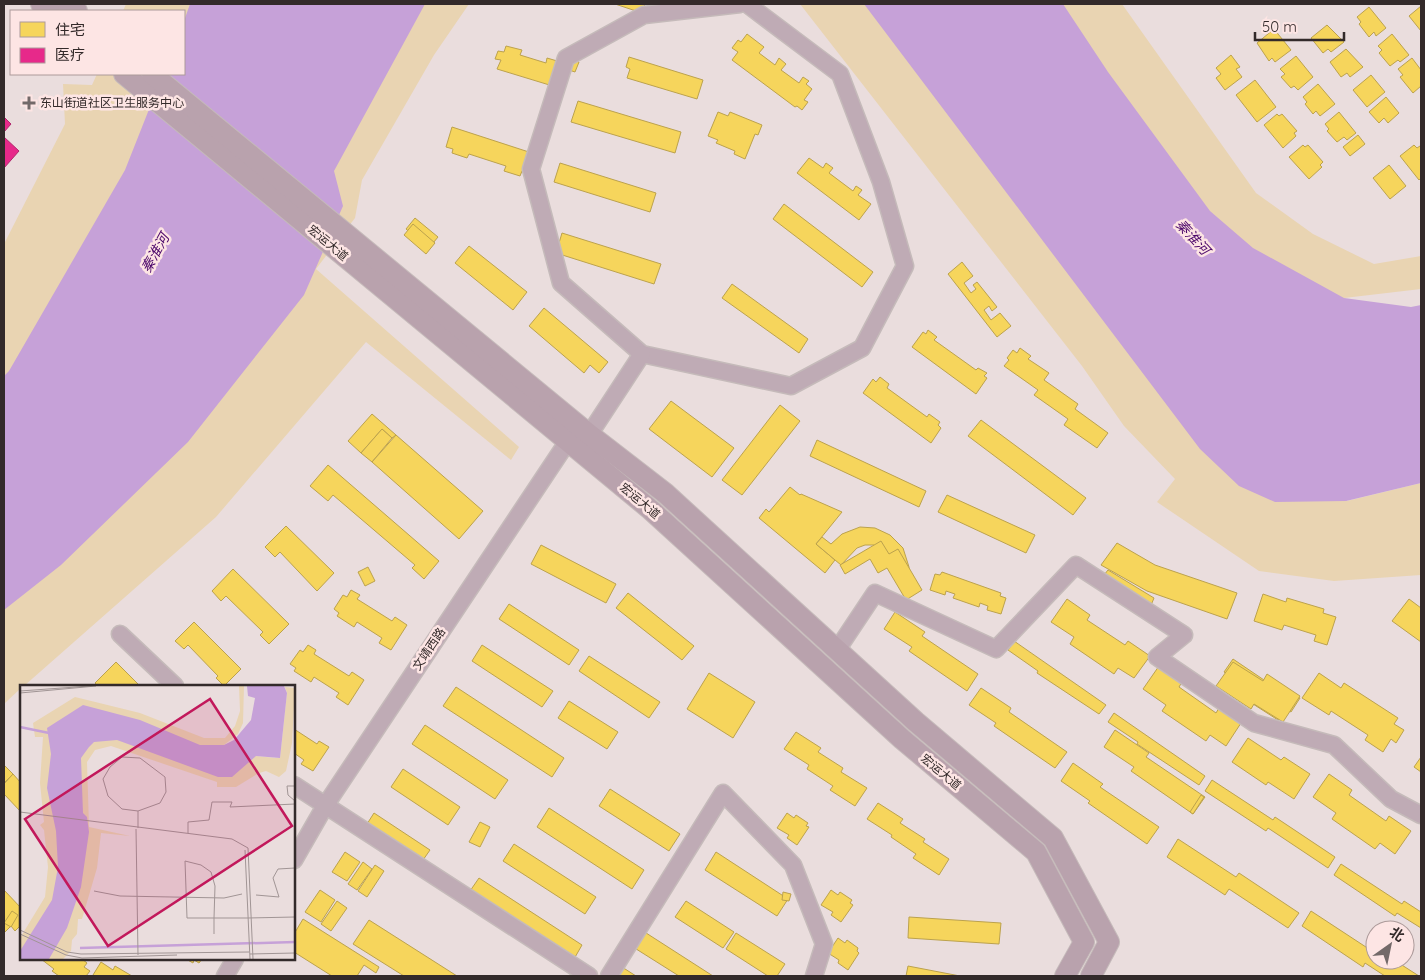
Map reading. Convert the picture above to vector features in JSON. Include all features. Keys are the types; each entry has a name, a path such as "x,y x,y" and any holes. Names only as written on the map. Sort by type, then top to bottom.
{"main road":[{"name":"宏运大道","path":"125,75 334,236"},
{"name":"宏运大道","path":"153,75 334,236 579,442 902,739 1036,852 1084,942 1065,976"},
{"name":"宏运大道","path":"579,442 665,493 916,722 1053,838 1109,942 1091,976"}],"street":[{"path":"740,4 644,15 566,58 531,169 561,282 642,354 791,386 862,348 905,266 881,182 840,74 747,4"},
{"name":"文靖西路","path":"295,858 325,806 642,354"},
{"path":"837,650 875,594 996,649 1076,565 1184,635 1157,657 1254,723 1334,746 1391,799 1421,816"},
{"path":"120,634 174,685"},
{"path":"295,786 589,976"},
{"path":"609,976 723,793 793,865 824,944 814,976"},
{"path":"225,976 234,960"}],"shaded area":[{"path":"126,4 469,4 434,55 362,180 355,218 316,269 519,447 511,460 366,342 216,517 25,685 20,685 20,689 4,704 4,244 65,124 63,84 92,85 97,75 185,75 185,10 123,10"},
{"path":"800,4 1122,4 1256,193 1313,234 1374,264 1421,256 1421,289 1344,298 1347,501 1421,483 1421,575 1334,581 1259,571 1157,502 1175,479 1124,426 1082,366"}],"water":[{"name":"秦淮河","path":"190,4 425,4 334,171 343,206 304,295 188,442 61,565 4,610 4,376 9,371 125,170 163,75 185,75 185,18"},
{"name":"秦淮河","path":"864,4 1063,4 1108,72 1210,211 1253,248 1344,298 1411,307 1421,305 1421,483 1346,501 1275,502 1239,486 1200,449"}],"building: 住宅":[{"path":"615,4 645,4 642,13"},
{"path":"1421,6 1421,31 1409,16"},
{"path":"1369,7 1386,28 1376,36 1374,32 1369,37 1359,24 1361,22 1357,17"},
{"path":"1327,25 1344,42 1331,52 1328,49 1323,53 1311,38"},
{"path":"1274,29 1291,50 1275,62 1272,58 1269,61 1257,43"},
{"path":"747,34 764,47 759,53 775,65 779,58 786,64 781,70 799,83 803,77 809,81 806,84 812,89 804,100 808,102 802,110 797,106 795,107 732,60 738,52 732,48 738,40 741,42"},
{"path":"1392,34 1409,55 1400,62 1398,60 1390,66 1379,53 1382,50 1378,46"},
{"path":"506,46 522,50 520,55 546,63 547,58 564,63 556,87 497,69 501,60 495,59 498,51 504,52"},
{"path":"1346,49 1363,67 1350,77 1347,73 1341,77 1330,62"},
{"path":"1231,55 1240,67 1236,69 1242,77 1225,90 1216,78 1221,74 1216,68"},
{"path":"1296,56 1313,77 1298,90 1294,86 1291,88 1281,77 1285,74 1280,69"},
{"path":"629,57 703,80 697,99 627,78 630,69 626,67"},
{"path":"1412,58 1421,70 1421,86 1413,93 1400,77 1403,75 1398,69"},
{"path":"573,60 579,62 575,72 569,70"},
{"path":"1371,75 1385,92 1367,107 1353,90"},
{"path":"1255,80 1276,107 1257,122 1236,95"},
{"path":"1318,84 1335,104 1320,116 1316,111 1313,114 1305,104 1307,102 1303,97"},
{"path":"1386,97 1399,113 1388,123 1384,118 1379,123 1369,112"},
{"path":"578,101 681,132 675,153 571,122"},
{"path":"718,112 728,116 730,112 762,125 758,135 755,134 745,159 734,154 735,151 716,143 718,140 708,136"},
{"path":"1339,112 1356,133 1347,140 1344,137 1337,142 1327,131 1329,129 1325,124"},
{"path":"1277,114 1279,116 1282,114 1297,131 1294,133 1296,136 1283,148 1264,125"},
{"path":"452,127 535,154 528,174 522,171 520,176 504,171 506,166 469,154 467,158 452,153 453,149 446,147"},
{"path":"1358,135 1365,144 1350,156 1343,147"},
{"path":"1303,145 1305,147 1308,145 1323,162 1320,165 1322,167 1309,179 1289,157"},
{"path":"1414,145 1417,148 1421,147 1421,178 1419,180 1400,156"},
{"path":"809,158 823,168 826,163 833,168 829,173 853,191 856,186 862,190 858,195 871,204 859,220 797,173"},
{"path":"560,163 656,193 650,212 554,182"},
{"path":"1389,165 1406,186 1390,199 1373,178"},
{"path":"784,204 873,272 862,287 773,219"},
{"path":"415,218 438,237 429,248 406,229"},
{"path":"413,224 435,243 426,254 404,235"},
{"path":"562,233 661,264 654,284 556,253"},
{"path":"469,246 527,292 513,310 455,263"},
{"path":"962,262 973,276 964,283 971,293 976,289 973,285 977,282 997,307 992,311 989,306 984,310 991,320 1000,313 1011,326 997,337 948,274"},
{"path":"732,284 808,339 799,353 722,298"},
{"path":"544,308 608,362 599,373 590,365 584,373 529,326"},
{"path":"928,330 937,337 934,340 976,370 978,368 987,373 984,376 987,378 976,394 912,347 923,332 926,334"},
{"path":"1020,348 1031,356 1028,359 1049,373 1044,380 1078,404 1075,409 1108,433 1097,448 1064,425 1068,419 1034,395 1038,390 1004,366 1013,350 1017,353"},
{"path":"880,377 889,384 887,388 927,417 929,414 940,422 938,425 941,428 931,443 863,393 873,379 876,382"},
{"path":"671,401 734,448 712,477 649,429"},
{"path":"780,405 800,421 742,495 722,480"},
{"path":"372,414 396,435 392,438 382,429 361,453 348,441"},
{"path":"981,420 1086,498 1073,515 968,436"},
{"path":"382,429 392,438 372,462 361,453"},
{"path":"396,435 483,511 459,539 372,462"},
{"path":"817,440 926,491 919,507 810,456"},
{"path":"328,465 439,561 424,579 412,568 415,565 333,495 328,501 310,486"},
{"path":"790,487 800,495 842,512 816,544 835,560 825,573 759,518 766,509 769,512"},
{"path":"947,495 1035,535 1026,553 938,512"},
{"path":"286,526 334,573 317,591 280,552 275,557 265,547"},
{"path":"860,527 875,528 890,535 903,548 909,567 907,581 890,572 890,563 886,554 874,545 865,545 857,548 841,565 816,544 822,537 831,544 842,534"},
{"path":"881,541 889,554 898,549 922,590 906,600 887,568 878,573 870,559 845,574 840,565"},
{"path":"1117,543 1155,565 1237,593 1227,619 1147,591 1101,565"},
{"path":"541,545 616,584 606,603 531,564"},
{"path":"368,567 375,581 365,586 358,572"},
{"path":"233,569 289,624 269,644 260,635 263,632 226,596 221,601 212,591"},
{"path":"1108,570 1154,598 1149,610 1100,580"},
{"path":"942,572 1001,593 1000,596 1006,598 1001,614 987,610 988,606 980,603 979,607 953,598 955,594 946,591 945,595 930,590 935,574 940,575"},
{"path":"351,590 360,595 357,599 392,621 395,617 407,625 391,650 379,643 382,638 357,622 354,627 337,616 339,613 334,609 343,595 347,597"},
{"path":"628,593 694,646 682,660 616,608"},
{"path":"1263,594 1286,602 1287,598 1324,609 1323,613 1336,617 1327,645 1314,641 1316,635 1284,625 1282,630 1254,621"},
{"path":"1067,599 1090,615 1087,620 1125,645 1128,641 1150,656 1134,678 1118,668 1114,674 1070,644 1074,637 1051,622"},
{"path":"1409,599 1421,608 1421,642 1392,621"},
{"path":"509,604 579,650 569,665 499,619"},
{"path":"895,612 925,632 922,636 978,674 967,691 909,651 912,647 884,629"},
{"path":"194,622 241,669 223,685 216,678 218,676 188,645 184,649 175,641"},
{"path":"1014,641 1106,705 1099,714 1037,673 1038,671 1008,650"},
{"path":"308,645 316,650 314,654 349,676 352,672 364,680 348,705 336,697 339,693 314,677 311,682 294,671 296,668 290,664 300,650 303,652"},
{"path":"482,645 553,691 542,707 472,661"},
{"path":"589,656 660,702 649,718 579,671"},
{"path":"1233,659 1264,680 1267,677 1300,698 1291,712 1286,709 1278,720 1253,704 1251,708 1222,689 1230,676 1224,672"},
{"path":"116,662 139,685 97,685 95,683"},
{"path":"1233,662 1263,681 1267,674 1300,696 1283,722 1254,704 1251,709 1216,686"},
{"path":"1159,666 1182,682 1179,687 1216,713 1219,708 1241,723 1226,746 1210,735 1206,741 1162,711 1166,705 1143,689"},
{"path":"709,673 755,702 733,738 687,709"},
{"path":"1319,673 1341,688 1344,683 1398,718 1394,724 1404,730 1396,743 1391,739 1383,752 1365,740 1368,735 1331,711 1329,715 1302,698"},
{"path":"456,687 564,758 552,777 443,706"},
{"path":"981,688 1011,708 1009,712 1067,752 1055,768 994,726 996,723 969,705"},
{"path":"569,701 618,732 607,749 558,718"},
{"path":"1114,713 1205,776 1199,785 1137,744 1138,742 1108,722"},
{"path":"425,725 508,780 495,799 412,744"},
{"path":"295,730 317,744 319,741 329,747 313,771 301,764 304,760 295,754"},
{"path":"1115,730 1149,753 1146,757 1205,797 1193,814 1131,771 1134,767 1104,747"},
{"path":"796,732 821,748 818,752 843,768 841,772 867,788 855,806 830,790 833,786 807,769 809,765 784,749"},
{"path":"1248,738 1281,760 1284,757 1310,774 1294,799 1268,782 1266,785 1232,762"},
{"path":"1421,757 1421,772 1414,767"},
{"path":"1073,763 1103,784 1100,787 1159,827 1147,844 1088,803 1090,801 1061,781"},
{"path":"4,765 13,774 4,783"},
{"path":"403,769 460,807 448,825 391,787"},
{"path":"13,774 20,782 20,811 4,794 4,784"},
{"path":"1329,774 1352,790 1349,795 1386,821 1389,816 1411,831 1395,854 1380,843 1375,849 1332,819 1336,813 1313,797"},
{"path":"1212,780 1273,820 1275,817 1335,857 1328,868 1268,828 1266,831 1205,791"},
{"path":"610,789 680,834 669,851 599,806"},
{"path":"1201,795 1204,797 1193,814 1190,812"},
{"path":"878,803 903,819 900,823 925,839 923,842 949,859 939,875 913,858 916,854 891,837 892,835 867,819"},
{"path":"549,808 644,870 632,889 537,827"},
{"path":"374,813 430,850 423,860 367,824"},
{"path":"787,813 794,818 796,815 808,823 806,826 809,827 797,845 787,838 789,835 777,828"},
{"path":"480,822 490,827 480,847 469,842"},
{"path":"1178,839 1236,877 1239,873 1299,913 1288,928 1229,889 1225,895 1167,857"},
{"path":"514,844 596,897 585,914 503,861"},
{"path":"345,852 360,862 347,881 332,872"},
{"path":"716,852 788,899 777,916 705,870"},
{"path":"363,862 372,869 357,890 348,884"},
{"path":"1341,864 1402,904 1404,901 1421,912 1421,928 1415,924 1415,920 1408,920 1397,913 1395,916 1334,875"},
{"path":"375,865 384,871 367,897 358,891"},
{"path":"479,878 582,945 574,959 470,891"},
{"path":"4,890 20,907 20,926 15,931 11,926 4,933"},
{"path":"320,890 335,900 321,922 305,912"},
{"path":"831,890 838,895 840,892 852,900 850,903 853,905 841,922 831,915 833,912 821,905"},
{"path":"783,892 791,894 789,901 782,900"},
{"path":"337,901 347,908 331,931 321,924"},
{"path":"686,901 734,932 723,948 675,917"},
{"path":"12,911 18,915 11,927 4,923"},
{"path":"1311,911 1365,946 1365,963 1363,967 1302,926"},
{"path":"909,917 1001,923 999,944 908,938"},
{"path":"303,919 379,967 376,973 364,965 357,976 332,976 295,953 295,932"},
{"path":"369,920 457,976 404,976 353,944"},
{"path":"643,931 713,976 679,976 633,947"},
{"path":"736,933 785,964 777,976 768,976 726,949"},
{"path":"838,938 845,943 847,940 858,948 857,951 859,953 848,970 838,963 839,960 828,953"},
{"path":"42,960 83,960 87,963 84,967 90,971 86,976 59,976 52,971 54,969"},
{"path":"101,962 113,970 115,966 132,976 93,975"},
{"path":"908,966 960,976 906,976"},
{"path":"622,967 636,976 616,976"},
{"path":"1376,970 1410,970 1419,976 1385,976"}],"building: 医疗":[{"path":"4,117 11,124 4,132"},
{"path":"4,137 19,151 4,168"}],"place":[{"name":"东山街道社区卫生服务中心","path":"29,103"}]}
